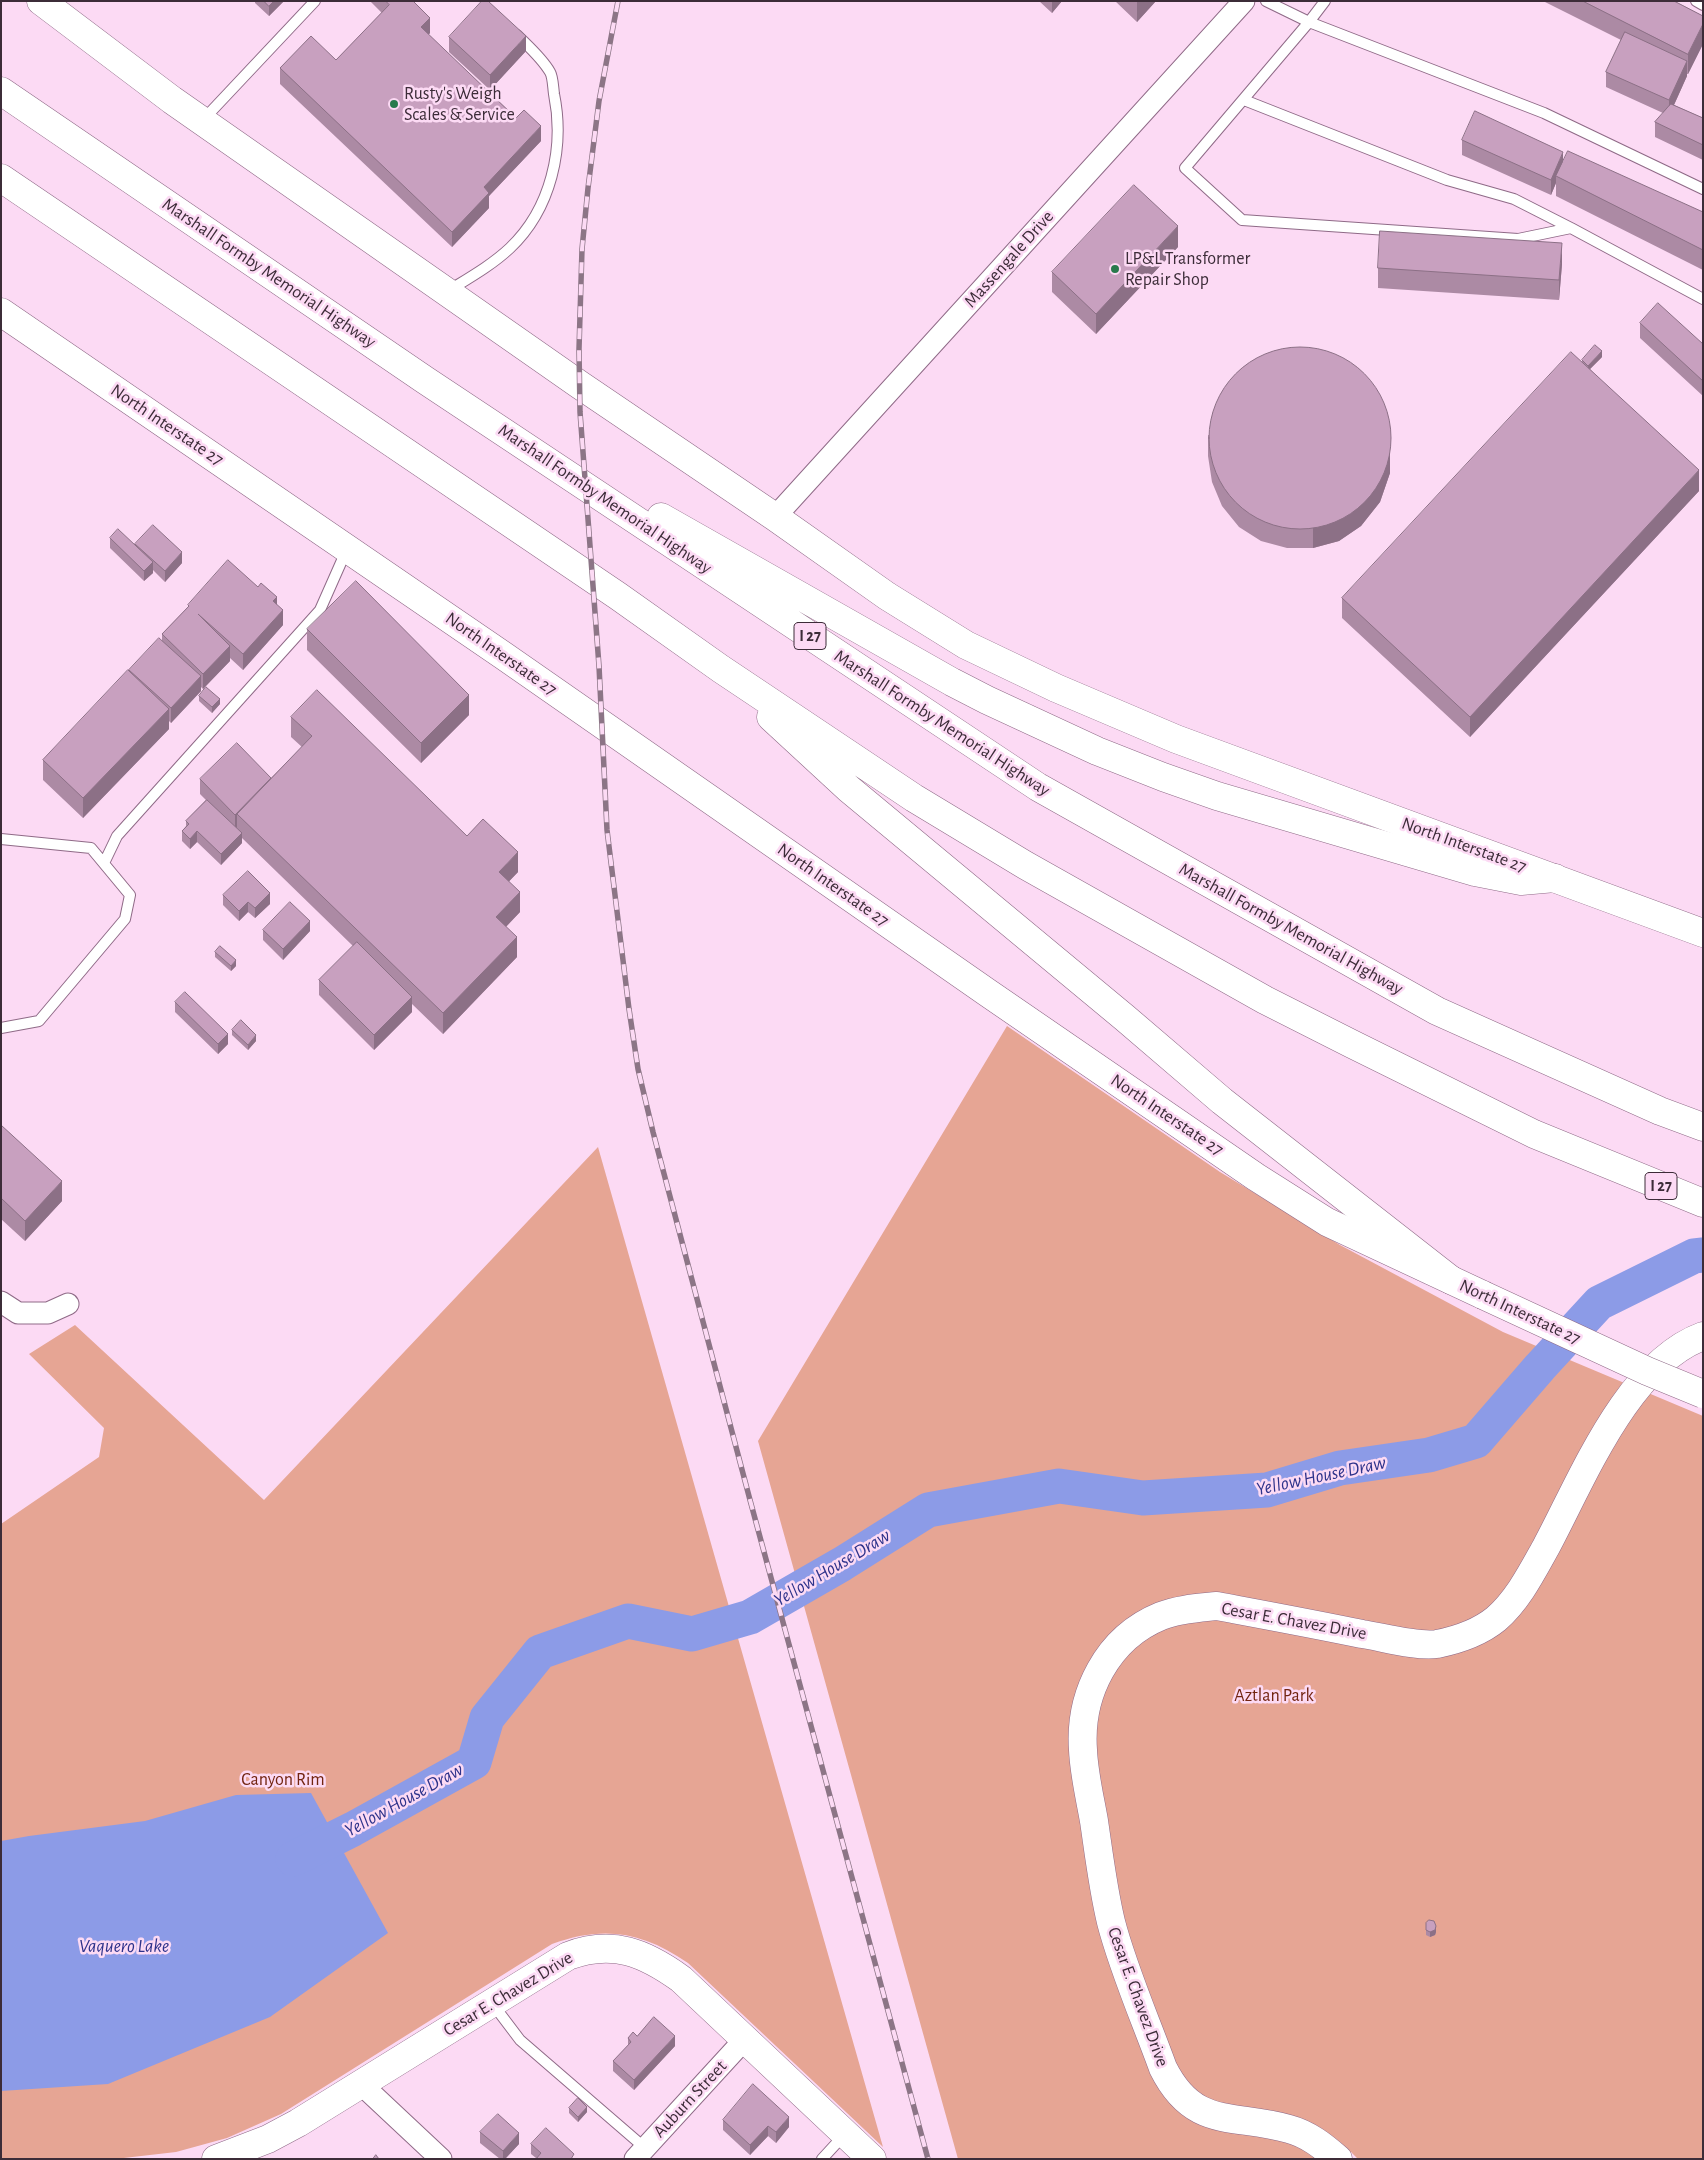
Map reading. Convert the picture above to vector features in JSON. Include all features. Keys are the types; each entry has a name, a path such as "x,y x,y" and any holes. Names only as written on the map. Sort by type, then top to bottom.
{"main road":[{"name":"North Interstate 27","path":"42,1 172,100 580,386 775,517 887,596 966,645 1056,688 1176,739 1702,932"},
{"name":"Marshall Formby Memorial Highway","path":"1,91 437,387 1038,787 1437,1011 1660,1111 1703,1128"},
{"name":"I 27","path":"1,178 914,798 1025,865 1265,1000 1360,1048 1534,1134 1703,1203"},
{"name":"North Interstate 27","path":"1,312 348,548 980,988 1256,1177 1327,1222 1621,1360 1703,1394"},
{"path":"437,387 613,490 762,572 952,682 1097,751 1217,796 1475,872 1521,881 1555,878"},
{"path":"721,668 849,789 1222,1101 1452,1280"},
{"name":"Cesar E. Chavez Drive","path":"1338,2159 1311,2138 1290,2129 1232,2120 1195,2107 1182,2098 1171,2085 1163,2068 1111,1923 1103,1883 1083,1751 1083,1722 1088,1699 1098,1673 1114,1648 1132,1632 1161,1616 1194,1608 1217,1606 1401,1641 1436,1644 1466,1636 1496,1619 1516,1597 1541,1556 1615,1417 1637,1386 1666,1358 1703,1336"},
{"name":"Cesar E. Chavez Drive","path":"216,2159 268,2140 568,1956 602,1948 628,1950 656,1962 681,1979 872,2159"}],"street":[{"name":"Massengale Drive","path":"775,517 1244,1"},
{"path":"1,1302 18,1313 48,1313 68,1304"},
{"name":"Auburn Street","path":"640,2153 745,2039"},
{"path":"361,2084 441,2159"}],"lane":[{"path":"203,120 314,1"},
{"path":"1266,1 1309,22 1544,113 1703,189"},
{"path":"1325,1 1244,100 1185,168 1242,220 1518,239 1570,228"},
{"path":"1696,1 1703,5"},
{"path":"447,291 476,274 510,248 540,208 552,180 558,113 550,72 532,50 508,27"},
{"path":"1244,100 1447,180 1514,199 1703,298"},
{"path":"104,862 117,836 320,610 348,548"},
{"path":"1,839 92,848 130,895 125,919 39,1021 1,1028"},
{"path":"492,2003 520,2040 640,2153"},
{"path":"822,2159 845,2133"}],"green space":[{"name":"Aztlan Park","path":"1007,1026 1220,1172 1340,1245 1503,1332 1703,1416 1703,2159 1358,2159 1351,2152 1345,2159 958,2159 758,1441"},
{"name":"Canyon Rim","path":"598,1147 883,2147 688,1963 655,1944 639,1938 606,1933 571,1938 552,1944 281,2114 227,2138 176,2152 115,2159 1,2159 1,1524 99,1457 104,1428 29,1354 75,1325 264,1500"}],"water":[{"name":"Vaquero Lake","path":"311,1793 388,1933 270,2017 108,2084 1,2091 1,1841 145,1821 236,1795"}],"building":[{"path":"264,1 274,1 269,6"},
{"name":"Rusty's Weigh Scales & Service","path":"386,1 413,1 430,18 421,27 516,118 524,110 541,126 484,187 489,193 452,232 280,68 311,36 336,60 389,5"},
{"path":"482,1 488,1 526,36 490,75 449,37"},
{"path":"1583,1 1674,1 1703,16 1703,24 1688,54"},
{"path":"1625,32 1687,61 1669,100 1606,72"},
{"path":"1671,104 1703,118 1703,145 1655,122"},
{"path":"1475,111 1563,152 1551,180 1462,140"},
{"path":"1568,151 1703,212 1703,250 1556,176"},
{"name":"LP&L Transformer Repair Shop","path":"1134,185 1178,226 1096,314 1052,272"},
{"path":"1380,231 1562,243 1559,280 1378,268"},
{"path":"1658,303 1703,344 1703,381 1640,323"},
{"path":"1595,345 1602,351 1588,366 1582,360"},
{"path":"1300,347 1318,349 1335,354 1350,362 1370,380 1384,403 1389,420 1391,438 1389,456 1384,473 1376,488 1358,508 1335,522 1318,527 1300,529 1282,527 1265,522 1250,514 1230,496 1216,473 1211,456 1209,438 1211,420 1216,403 1224,388 1242,368 1265,354 1282,349"},
{"path":"1571,352 1699,470 1470,717 1342,598"},
{"path":"153,525 182,552 165,571 135,544"},
{"path":"118,529 153,562 144,571 110,538"},
{"path":"228,560 258,587 261,583 277,597 273,601 283,610 243,654 198,614 230,646 203,674 162,634 189,606"},
{"path":"356,581 469,695 421,743 307,629"},
{"path":"159,638 201,676 171,708 129,670"},
{"path":"128,670 169,709 83,798 43,760"},
{"path":"206,687 220,699 212,707 199,696"},
{"path":"317,690 467,836 483,819 518,852 499,872 520,892 496,917 517,937 443,1013 237,814 312,736 291,717"},
{"path":"237,743 271,778 235,815 200,779"},
{"path":"207,800 242,833 221,854 197,831 190,839 182,831 189,824 186,821"},
{"path":"248,871 270,893 255,908 248,902 239,911 223,895"},
{"path":"290,902 310,921 283,949 263,930"},
{"path":"357,942 412,997 374,1035 319,980"},
{"path":"220,946 236,960 231,966 215,952"},
{"path":"185,992 228,1034 218,1044 175,1002"},
{"path":"241,1020 256,1035 248,1045 232,1030"},
{"path":"1,1125 62,1181 25,1221 1,1198"},
{"path":"1429,1920 1434,1921 1436,1926 1435,1930 1430,1932 1426,1930 1426,1923"},
{"path":"654,2017 675,2036 634,2080 613,2061 631,2042 628,2038 633,2032 637,2036"},
{"path":"753,2084 789,2117 776,2132 768,2126 750,2145 723,2120"},
{"path":"578,2098 587,2107 578,2117 569,2108"},
{"path":"498,2114 519,2133 503,2151 480,2132"},
{"path":"546,2128 574,2154 571,2159 536,2159 541,2153 531,2144"}],"waterway":[{"name":"Yellow House Draw","path":"293,1859 353,1829 474,1762 487,1718 540,1652 628,1621 692,1634 750,1617 842,1564 928,1510 1059,1486 1143,1498 1267,1490 1340,1468 1429,1455 1476,1441 1599,1303 1694,1256 1703,1255"}],"railway":[{"path":"618,1 599,101 588,188 582,249 579,349 580,412 599,666 607,830 629,1009 638,1069 653,1132 928,2159"}],"place":[{"name":"Rusty's Weigh Scales & Service","path":"394,104"},
{"name":"LP&L Transformer Repair Shop","path":"1115,269"}]}
